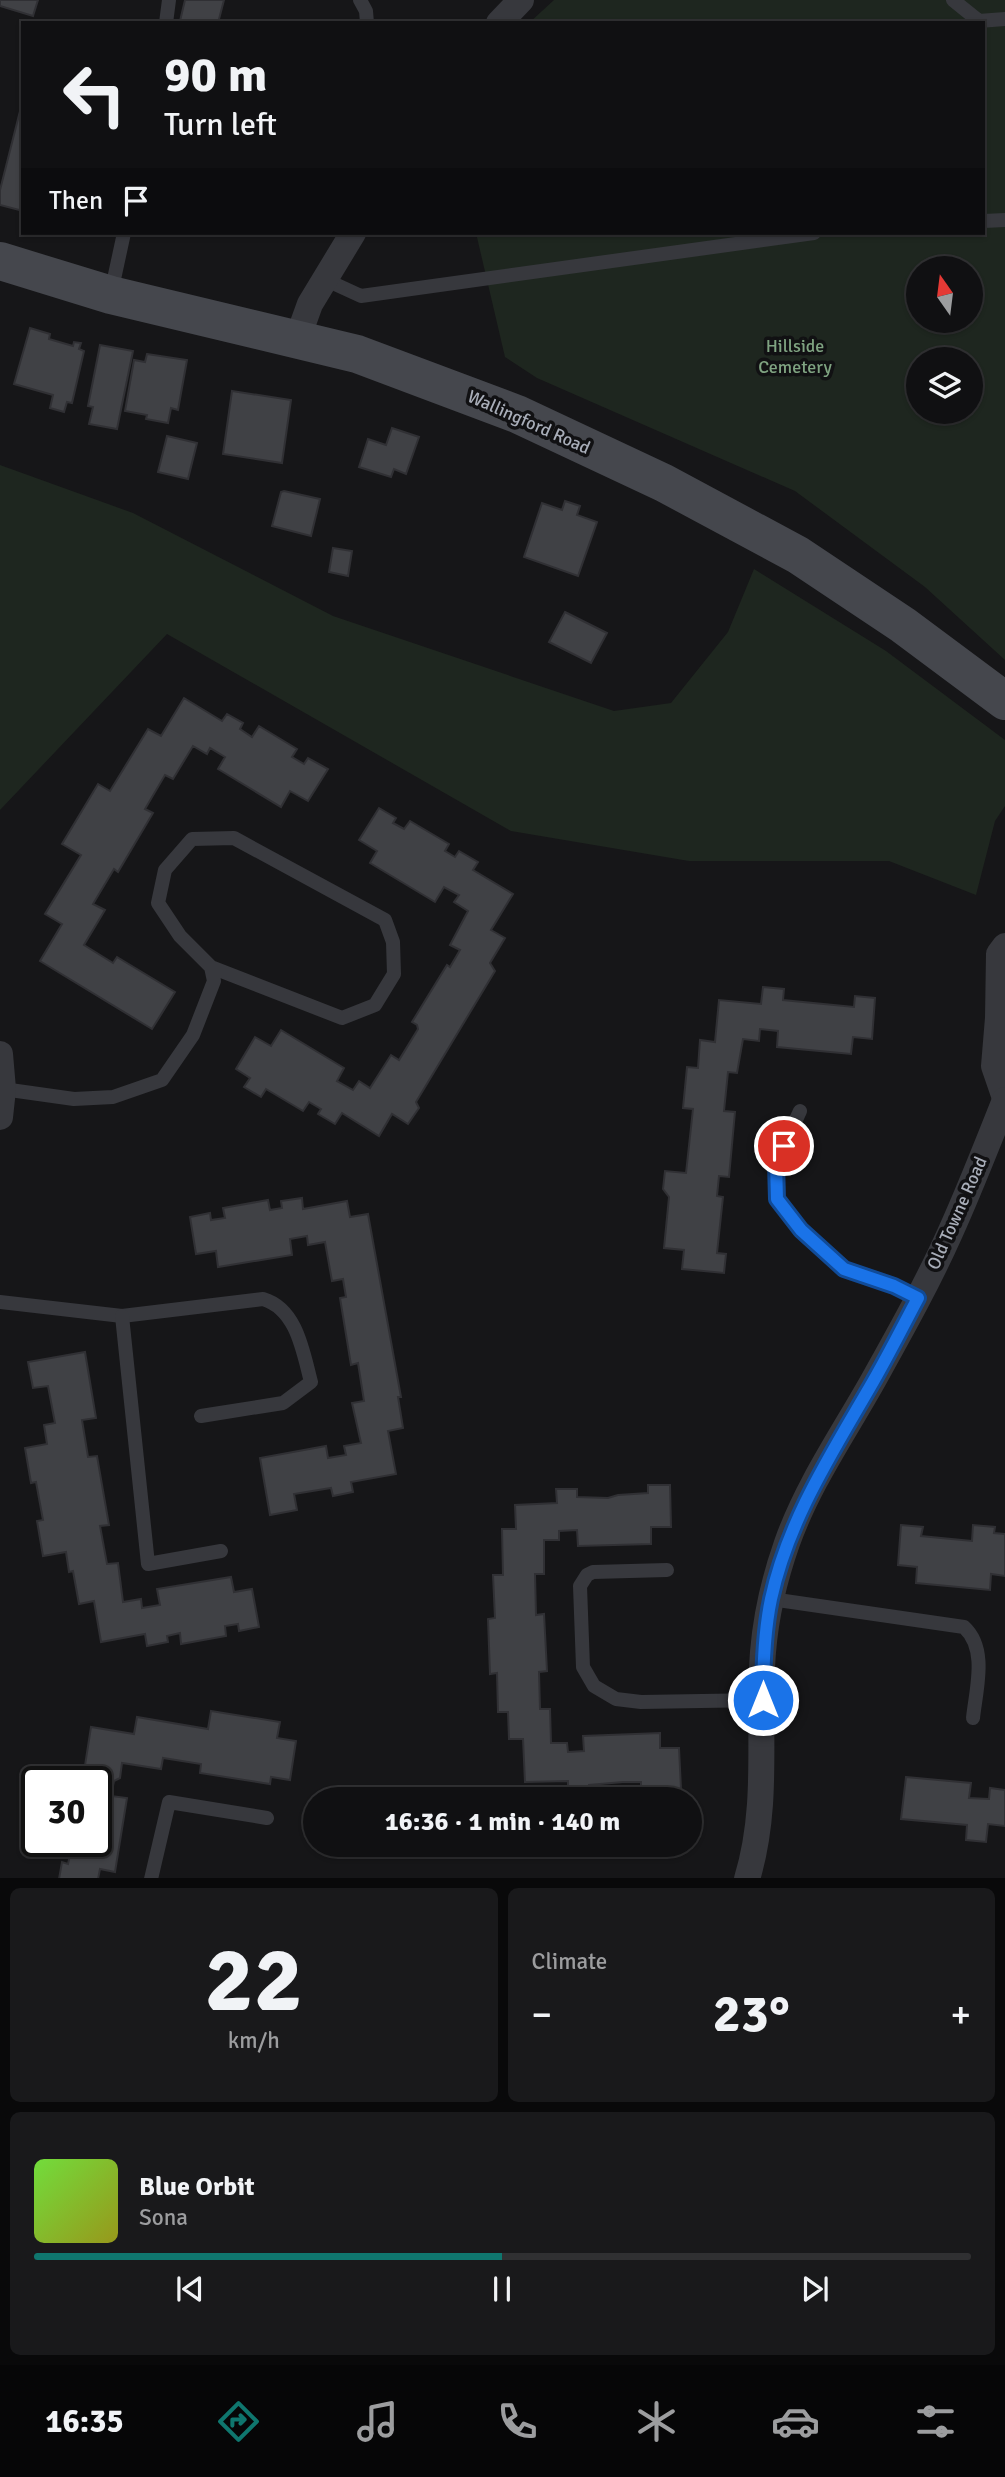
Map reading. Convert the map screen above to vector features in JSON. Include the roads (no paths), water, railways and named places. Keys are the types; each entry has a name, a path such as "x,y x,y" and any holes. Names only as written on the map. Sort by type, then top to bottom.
{"street":[{"path":"501,21 521,0"},
{"path":"297,340 310,303 352,235"},
{"name":"Wallingford Road","path":"0,261 111,295 357,354 517,414 664,483 787,549 853,590 1005,701"},
{"name":"Old Towne Road","path":"747,1878 762,1793 763,1652 771,1599 787,1543 809,1491 872,1384 950,1234 1005,1099 993,1066 998,1018 999,954 1005,946"},
{"path":"0,1054 3,1088 0,1117"}],"lane":[{"path":"166,21 169,0"},
{"path":"360,0 368,21"},
{"path":"953,0 979,20 1005,19"},
{"path":"985,221 1005,220"},
{"path":"111,295 124,235"},
{"path":"324,279 362,296 800,235"},
{"path":"3,1088 74,1099 113,1097 162,1080 193,1035 214,981 211,967 180,936 158,903 165,870 192,838 234,838 385,920 393,942 394,974 375,1005 342,1018 211,967"},
{"path":"800,1111 776,1163 777,1199 801,1230 844,1269 894,1286 918,1298"},
{"path":"0,1302 122,1316 263,1299 274,1302 287,1314 299,1340 310,1382 283,1404 201,1416"},
{"path":"122,1316 148,1564 221,1551"},
{"path":"667,1570 593,1572 587,1575 580,1586 583,1667 594,1686 616,1699 641,1702 763,1700"},
{"path":"771,1599 964,1627 972,1635 979,1654 973,1718"},
{"path":"151,1878 169,1801 267,1818"}],"park label":[{"name":"Hillside Cemetery","path":"795,356"}]}
